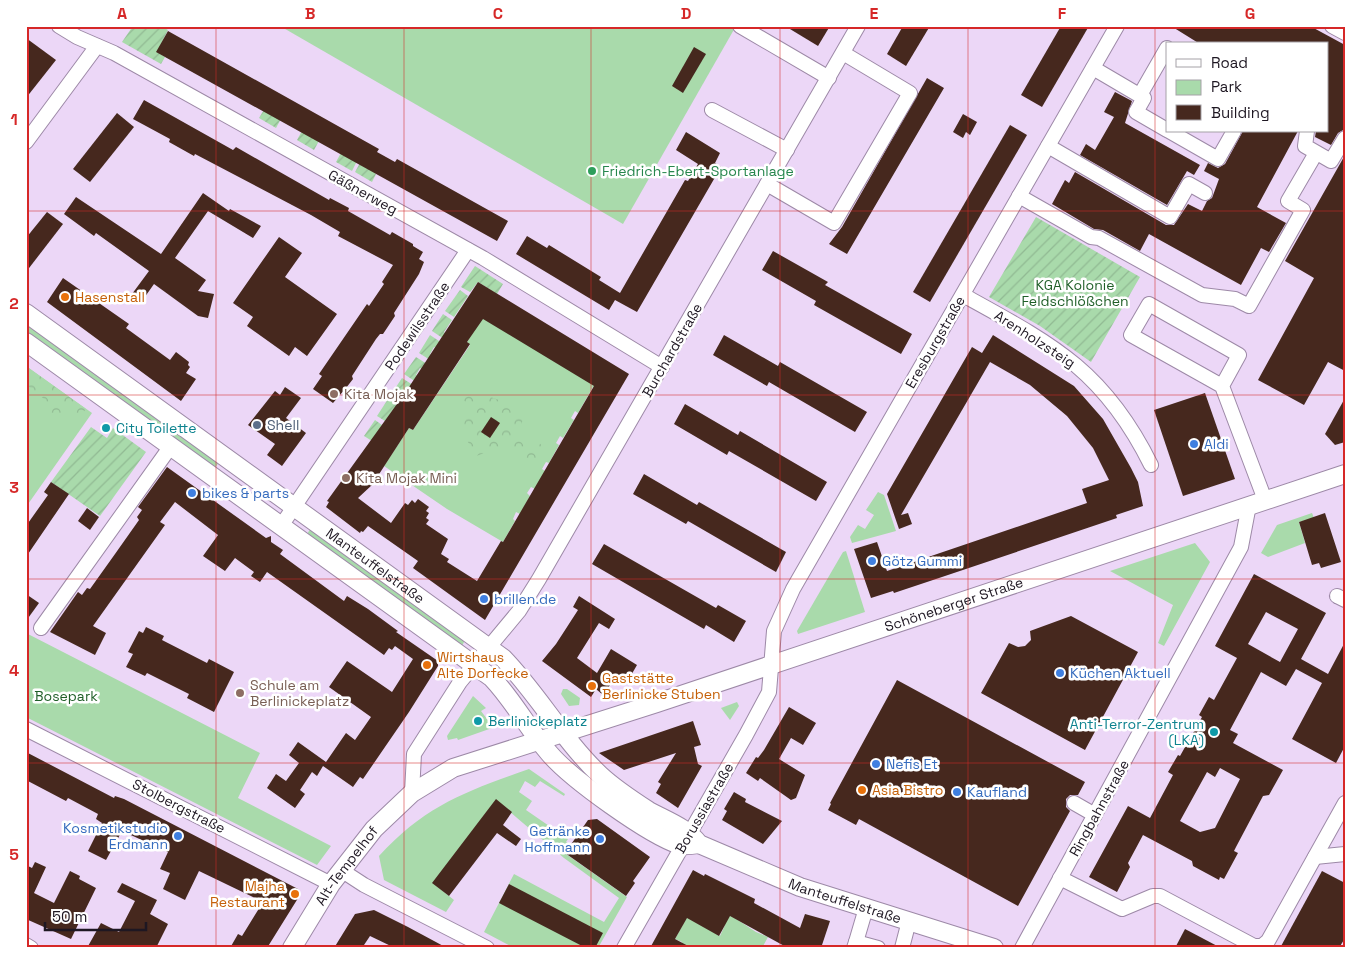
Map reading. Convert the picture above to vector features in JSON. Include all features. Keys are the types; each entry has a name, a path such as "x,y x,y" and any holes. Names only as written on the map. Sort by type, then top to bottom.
{"main road":[{"name":"Manteuffelstraße","path":"26,313 488,647 517,673 582,758 614,787 649,810 690,841"},
{"name":"Manteuffelstraße","path":"26,342 492,678 507,694 538,740 551,755 581,782 642,824 690,841 800,887 994,948"},
{"name":"Schöneberger Straße","path":"538,740 771,665 1345,474"},
{"name":"Alt-Tempelhof","path":"292,948 336,877 374,829 412,793 453,768 538,740"}],"street":[{"name":"Gäßnerweg","path":"59,26 468,250 662,367"},
{"path":"740,26 828,78"},
{"name":"Burchardstraße","path":"474,665 519,611 540,579 858,26"},
{"name":"Eresburgstraße","path":"771,665 774,631 784,606 1117,26"},
{"path":"1332,26 1345,34"},
{"path":"26,142 97,46"},
{"path":"1140,95 1166,51"},
{"path":"767,184 834,224 910,93 843,54"},
{"path":"1093,68 1144,98 1136,112 1166,130"},
{"path":"712,110 788,150"},
{"path":"1170,132 1218,159 1233,132"},
{"path":"1307,132 1305,146 1331,161 1345,138"},
{"path":"1048,146 1170,217 1190,184 1205,193"},
{"path":"1020,196 1091,237 1099,238 1202,295 1235,299 1249,306 1303,210 1288,201 1316,153"},
{"name":"Podewilsstraße","path":"281,526 468,250"},
{"name":"Arenholzsteig","path":"963,295 1042,340 1082,369 1119,410 1132,429 1151,465"},
{"path":"1222,386 1239,355 1149,304 1131,335 1222,386 1257,503"},
{"path":"42,628 171,446"},
{"name":"Ringbahnstraße","path":"1022,948 1241,547 1257,503"},
{"path":"412,793 414,754 460,682 474,665"},
{"name":"Borussiastraße","path":"624,948 690,841 769,692 771,665"},
{"name":"Stolbergstraße","path":"26,729 336,877 364,885 487,948"},
{"path":"1060,878 1122,909 1153,896 1160,896 1254,946 1262,946 1268,940 1345,802"},
{"path":"1074,803 1095,814"},
{"path":"1315,857 1345,854"},
{"path":"866,908 855,945 878,948"},
{"path":"902,948 909,921"},
{"path":"26,945 31,948"}],"green space":[{"path":"133,26 161,26 168,30 157,52 165,57 161,64 122,42"},
{"name":"Friedrich-Ebert-Sportanlage","path":"280,26 736,26 623,224"},
{"path":"265,108 282,117 276,128 259,118"},
{"path":"303,129 320,139 314,150 297,140"},
{"path":"342,151 358,159 352,171 336,162"},
{"path":"361,161 376,174 372,182 355,172"},
{"name":"KGA Kolonie Feldschlößchen","path":"1036,217 1140,277 1091,362 1040,326 989,297"},
{"path":"475,266 503,284 497,294 478,282 470,292 461,287"},
{"path":"460,290 468,296 454,317 445,311"},
{"path":"484,311 555,362 583,375 596,388 593,387 578,413 575,411 571,418 574,420 563,438 560,436 556,443 559,445 549,463 546,462 542,469 545,471 535,489 531,487 527,493 530,496 520,514 516,512 513,519 515,521 503,542 447,509 384,466 409,428 413,430 470,345 467,342"},
{"path":"443,314 452,320 444,332 447,335 444,339 432,331"},
{"path":"26,323 173,429 169,435 26,332"},
{"path":"430,335 442,343 438,349 434,347 430,354 433,356 430,360 419,353"},
{"path":"416,357 427,364 423,370 420,368 416,375 419,377 416,382 404,374"},
{"path":"26,366 92,413 26,507"},
{"path":"26,366 86,409 80,416 51,414 44,399 26,384"},
{"path":"402,378 413,385 409,392 405,390 402,396 405,398 401,403 390,396"},
{"path":"473,391 502,401 524,414 520,431 542,445 544,449 536,464 531,465 527,463 523,454 511,447 496,449 473,457 468,455 470,445 463,435 462,427 471,409 462,398 466,393"},
{"path":"388,399 399,406 392,411 385,421 377,416"},
{"path":"375,420 382,425 372,441 364,436"},
{"path":"91,427 107,438 113,428 146,452 100,516 51,482"},
{"path":"176,431 219,462 215,468 172,437"},
{"path":"878,492 884,495 896,531 852,543 850,537 858,525 865,529 874,515 866,510"},
{"path":"1312,513 1314,518 1299,522 1305,543 1268,557 1261,553 1277,525"},
{"path":"311,528 465,640 462,646 307,534"},
{"path":"1195,543 1210,562 1164,646 1158,643 1173,605 1110,571"},
{"path":"846,551 865,612 798,634 797,631 843,552"},
{"name":"Bosepark","path":"26,633 260,753 238,798 331,846 317,865 26,717"},
{"path":"563,689 567,689 580,698 579,705 569,706 561,694"},
{"path":"473,696 486,708 481,711 490,723 494,720 495,727 458,740 457,738 448,740 447,736"},
{"path":"737,702 739,706 730,720 721,708"},
{"path":"529,769 565,794 564,796 540,781 535,787 525,781 519,792 532,801 526,810 568,839 566,842 571,845 566,854 627,897 598,948 514,948 484,932 514,874 604,922 619,898 564,858 496,800 433,883 454,900 446,912 384,880 379,856 413,824 430,812 466,793"},
{"path":"706,899 756,932 768,937 762,948 679,948 682,942 675,939 687,917 720,936 725,925 700,911"}],"building":[{"path":"785,26 830,26 818,46"},
{"path":"903,26 930,26 906,66 887,54"},
{"path":"1061,26 1089,26 1042,107 1021,95"},
{"path":"1171,26 1310,26 1345,45 1345,129 1338,133 1331,145 1315,137 1316,132 1328,132 1328,42 1197,42"},
{"path":"168,31 379,149 377,152 395,162 397,159 508,221 497,241 156,52"},
{"path":"26,38 56,60 26,98"},
{"path":"694,47 706,54 683,93 672,86"},
{"path":"927,78 944,88 847,254 829,244 842,227"},
{"path":"1115,92 1132,101 1125,123 1200,165 1194,175 1187,171 1167,205 1080,155 1086,144 1095,150 1114,117 1104,112"},
{"path":"144,100 233,150 236,147 329,200 330,198 349,208 348,211 390,235 392,232 423,252 419,259 424,262 419,274 394,313 395,316 383,334 380,334 376,339 352,376 353,379 333,403 313,389 322,376 319,374 367,304 369,306 384,284 382,282 393,265 338,236 340,232 311,215 195,154 194,156 169,142 170,139 133,119"},
{"path":"117,113 134,127 90,182 73,169"},
{"path":"963,114 977,122 970,135 966,132 963,138 953,132"},
{"path":"1010,125 1027,135 930,302 913,292"},
{"path":"686,132 720,153 715,163 721,167 637,312 615,300 609,310 516,254 527,236 547,248 549,245 601,277 599,280 620,293 685,180 688,181 698,164 676,150"},
{"path":"1242,132 1297,132 1257,207 1286,223 1269,252 1261,248 1241,285 1149,234 1140,251 1103,230 1094,229 1052,204 1065,180 1069,183 1075,172 1166,225 1174,225 1188,204 1202,211 1207,201 1212,198 1219,179 1204,171 1208,163 1218,168 1225,164"},
{"path":"1345,155 1345,371 1328,362 1304,405 1258,380 1314,278 1285,261"},
{"path":"203,193 229,211 230,209 261,226 253,238 208,211 175,258 206,280 198,291 214,294 208,318 198,316 154,284 142,301 132,294 149,271 96,233 94,236 64,214 76,197 161,254"},
{"path":"47,212 63,224 26,272 26,238"},
{"path":"279,237 302,253 285,277 337,314 307,356 295,347 289,356 247,326 253,317 233,303"},
{"path":"773,251 828,282 825,285 912,334 901,354 814,305 816,301 762,270"},
{"path":"63,278 129,324 126,328 170,360 176,352 189,362 188,365 190,367 186,373 196,379 181,401 47,302"},
{"path":"478,282 629,374 485,620 413,568 418,561 368,526 360,533 326,507 329,502 327,501 407,390","holes":["483,319 594,386 503,542 501,541 477,581 447,562 449,559 441,554 448,539 426,524 429,520 426,518 429,513 426,511 429,507 418,499 415,503 412,500 408,505 405,503 391,523 358,498 372,485 409,428 413,430 470,344 467,342"]},
{"path":"724,335 778,366 780,362 867,412 855,432 769,382 767,386 713,355"},
{"path":"993,335 1074,386 1103,419 1138,482 1143,506 1116,515 1117,518 894,593 893,591 871,598 854,549 877,542 887,571 1087,503 1082,489 1109,480 1093,448 1067,416 1030,385 990,362 901,515 908,513 912,524 899,529 887,494 972,347 982,353"},
{"path":"285,387 301,398 286,418 306,433 282,466 267,455 275,444 248,425 275,391 280,395"},
{"name":"Aldi","path":"1205,393 1235,479 1183,496 1154,410"},
{"path":"1345,398 1345,442 1335,445 1325,434"},
{"path":"685,404 738,435 740,431 827,482 816,501 729,451 727,455 674,424"},
{"path":"491,417 500,423 490,438 481,432"},
{"path":"167,467 266,538 271,536 271,542 283,550 280,554 344,601 347,596 368,609 398,631 396,632 438,661 438,666 409,712 363,779 360,777 353,787 323,766 317,776 312,772 300,790 305,794 295,808 267,788 276,774 286,781 299,763 289,755 298,742 326,762 346,733 355,740 371,717 329,687 347,661 392,692 413,659 395,646 392,650 389,648 384,655 267,572 260,582 251,576 254,572 235,558 225,571 203,556 218,535 175,502 160,522 165,525 93,626 106,633 95,655 50,632 78,592 82,595 87,588 90,589 115,554 139,520 137,517 142,510 138,507"},
{"path":"644,474 697,505 699,502 786,552 776,572 688,521 686,524 633,494"},
{"path":"51,482 69,494 26,557 26,526 48,495 44,492"},
{"path":"87,508 99,517 90,530 78,521"},
{"path":"1325,513 1341,562 1321,568 1319,563 1312,565 1299,522"},
{"path":"604,544 716,608 718,605 746,621 734,642 706,625 704,629 592,564"},
{"name":"Anti-Terror-Zentrum (LKA)","path":"1254,574 1326,613 1301,659 1328,674 1345,642 1345,746 1336,763 1292,739 1322,683 1296,669 1286,686 1261,672 1230,730 1238,734 1233,743 1283,770 1269,795 1263,796 1234,851 1238,853 1224,879 1220,877 1219,880 1193,866 1192,861 1143,835 1128,863 1130,867 1117,892 1089,877 1128,806 1150,818 1173,775 1168,772 1178,755 1180,756 1202,717 1199,715 1209,697 1214,700 1237,658 1215,646","holes":["1266,612 1298,629 1280,662 1248,644","1220,768 1240,779 1215,828 1200,832 1180,821 1207,772 1215,777"]},
{"path":"26,594 39,603 26,621"},
{"path":"579,596 615,619 609,629 599,623 577,658 597,673 611,649 637,665 626,684 615,678 603,695 596,689 591,697 542,661 556,644 578,610 573,607"},
{"name":"Küchen Aktuell","path":"1071,616 1138,652 1085,750 981,693 1009,643 1018,647 1025,646 1031,640 1030,631"},
{"path":"146,627 164,636 162,640 207,663 209,659 234,672 214,712 187,698 189,694 147,673 145,676 126,667 133,654 128,652 139,631 143,633"},
{"name":"Kaufland","path":"897,680 1085,782 1078,795 1070,795 1066,799 1066,807 1070,811 1018,906 859,819 856,825 828,810 830,803"},
{"path":"789,707 816,723 803,745 791,738 779,759 805,775 796,798 791,800 760,778 758,781 746,773 756,757 758,758 764,750"},
{"path":"693,721 701,745 694,747 698,764 702,766 678,808 656,793 661,784 658,782 676,753 624,770 599,753"},
{"path":"26,752 114,798 115,796 124,799 298,889 300,895 267,948 230,948 238,934 242,936 263,902 199,871 185,900 163,889 170,873 160,869 168,852 122,831 106,860 88,851 102,823 96,819 98,814 68,798 66,801 26,780"},
{"path":"734,792 746,799 745,802 782,821 763,844 722,820 727,811 724,809"},
{"path":"496,799 512,812 503,825 521,839 516,846 497,833 449,896 432,883"},
{"path":"597,819 650,857 633,881 635,883 626,896 565,853 588,820"},
{"path":"35,862 46,867 34,893 54,903 70,871 80,876 79,879 96,888 71,939 26,919 26,865 32,868"},
{"path":"693,870 755,899 754,903 800,928 805,914 830,921 821,948 788,948 730,916 719,936 687,918 675,939 692,948 650,948"},
{"path":"1322,871 1345,883 1345,938 1339,948 1280,948"},
{"path":"122,883 157,900 150,914 168,924 156,948 87,948 101,923 119,932 135,901 117,892"},
{"path":"509,884 603,933 595,948 586,948 499,903"},
{"path":"374,910 447,948 395,948 370,936 362,948 334,948 355,914"},
{"path":"1185,929 1221,948 1175,948"}],"place":[{"name":"Friedrich-Ebert-Sportanlage","path":"592,171"},
{"name":"Hasenstall","path":"65,297"},
{"name":"Kita Mojak","path":"334,394"},
{"name":"Shell","path":"257,425"},
{"name":"City Toilette","path":"106,428"},
{"name":"Aldi","path":"1194,444"},
{"name":"Kita Mojak Mini","path":"346,478"},
{"name":"bikes & parts","path":"192,493"},
{"name":"Götz Gummi","path":"872,561"},
{"name":"brillen.de","path":"484,599"},
{"name":"Wirtshaus Alte Dorfecke","path":"427,665"},
{"name":"Küchen Aktuell","path":"1060,673"},
{"name":"Gaststätte Berlinicke Stuben","path":"592,686"},
{"name":"Schule am Berlinickeplatz","path":"240,693"},
{"name":"Berlinickeplatz","path":"478,721"},
{"name":"Anti-Terror-Zentrum (LKA)","path":"1214,732"},
{"name":"Nefis Et","path":"876,764"},
{"name":"Asia Bistro","path":"862,790"},
{"name":"Kaufland","path":"957,792"},
{"name":"Kosmetikstudio Erdmann","path":"178,836"},
{"name":"Getränke Hoffmann","path":"600,839"},
{"name":"Majha Restaurant","path":"295,894"}]}
